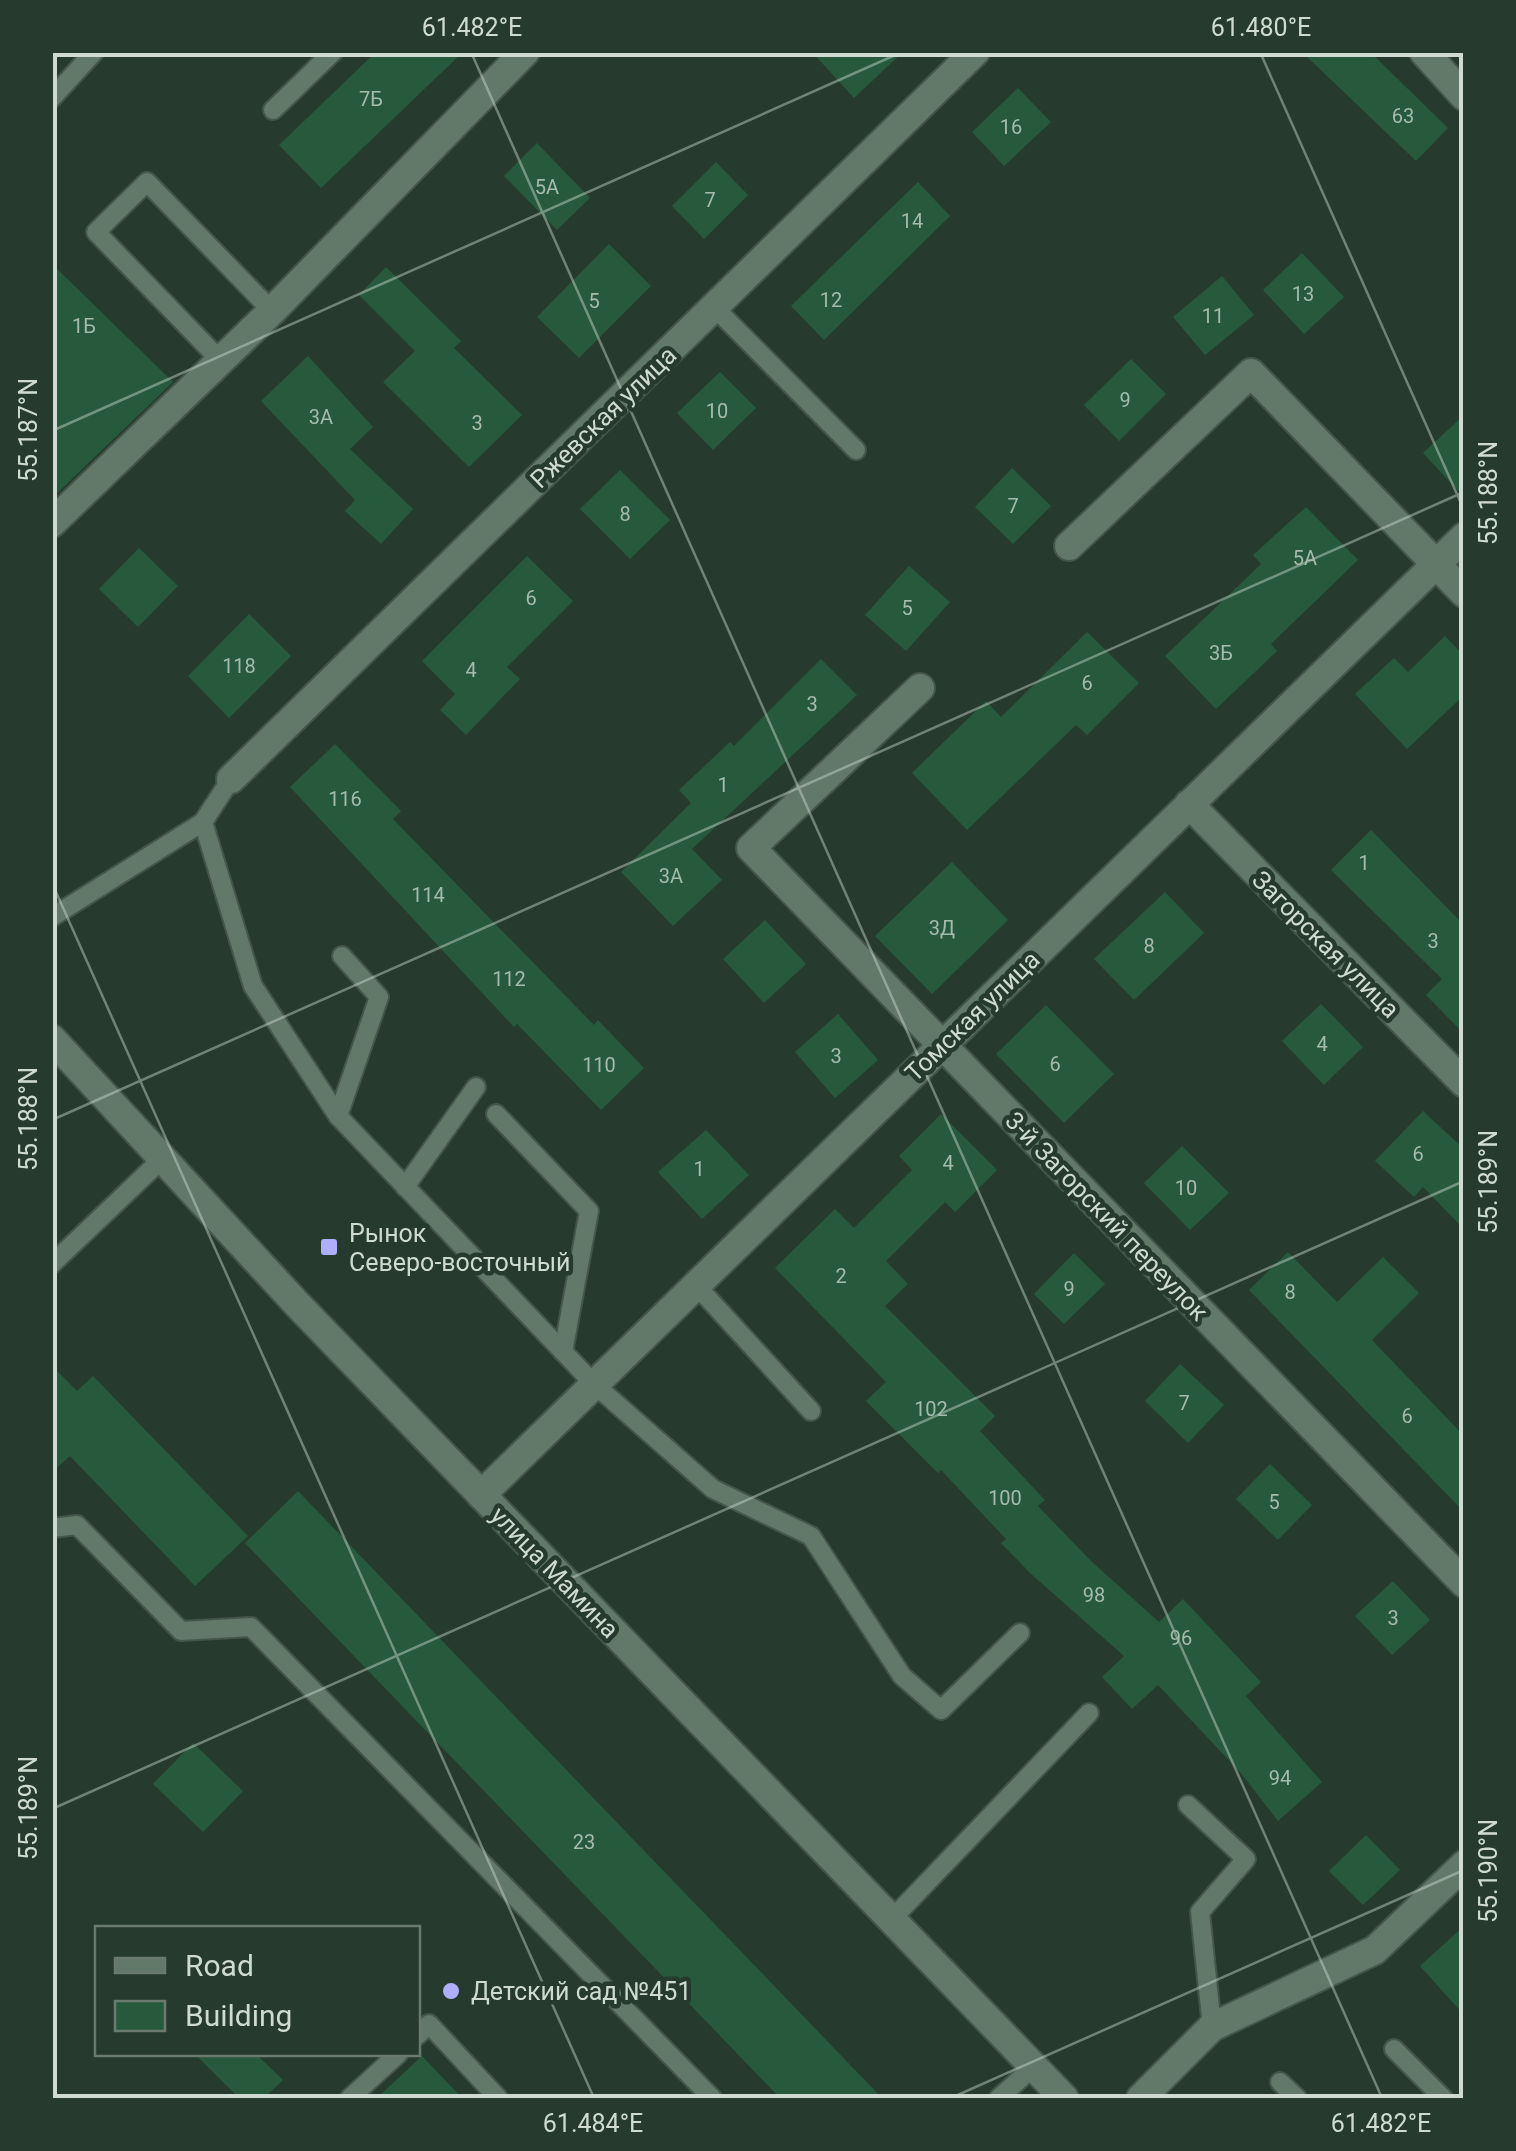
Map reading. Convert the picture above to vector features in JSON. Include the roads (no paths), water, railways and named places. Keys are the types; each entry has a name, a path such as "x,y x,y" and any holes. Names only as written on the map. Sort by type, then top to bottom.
{"street":[{"path":"52,523 272,311 525,52"},
{"name":"Ржевская улица","path":"230,779 975,52"},
{"path":"1424,52 1464,96"},
{"path":"1069,546 1252,373 1464,594"},
{"name":"Томская улица","path":"480,1494 1464,537"},
{"name":"3-й Загорский переулок","path":"920,688 752,848 1464,1583"},
{"name":"Загорская улица","path":"1188,804 1464,1083"},
{"name":"улица Мамина","path":"52,1039 480,1494 1064,2098"},
{"path":"1140,2098 1212,2027 1375,1950 1464,1865"}],"lane":[{"path":"52,98 94,52"},
{"path":"273,110 333,52"},
{"path":"221,361 96,232 108,219 147,182 272,311"},
{"path":"715,308 856,450"},
{"path":"52,917 203,822 230,779"},
{"path":"203,822 252,986 338,1116 594,1384 713,1490 811,1536 902,1676 942,1710 1020,1634"},
{"path":"338,1116 379,997 342,956"},
{"path":"406,1187 476,1087"},
{"path":"496,1114 589,1211 563,1352"},
{"path":"55,1256 163,1158"},
{"path":"696,1285 812,1411"},
{"path":"52,1528 77,1526 181,1631 250,1627 712,2098"},
{"path":"891,1920 1090,1714"},
{"path":"1188,1805 1246,1859 1200,1912 1212,2027"},
{"path":"420,2033 429,2024 498,2098"},
{"path":"1394,2049 1442,2098"},
{"path":"350,2098 396,2056"},
{"path":"1000,2098 1033,2067"},
{"path":"1280,2082 1297,2098"}],"place":[{"name":"Рынок Северо-восточный","path":"329,1247"},
{"name":"Детский сад №451","path":"451,1991"}]}
